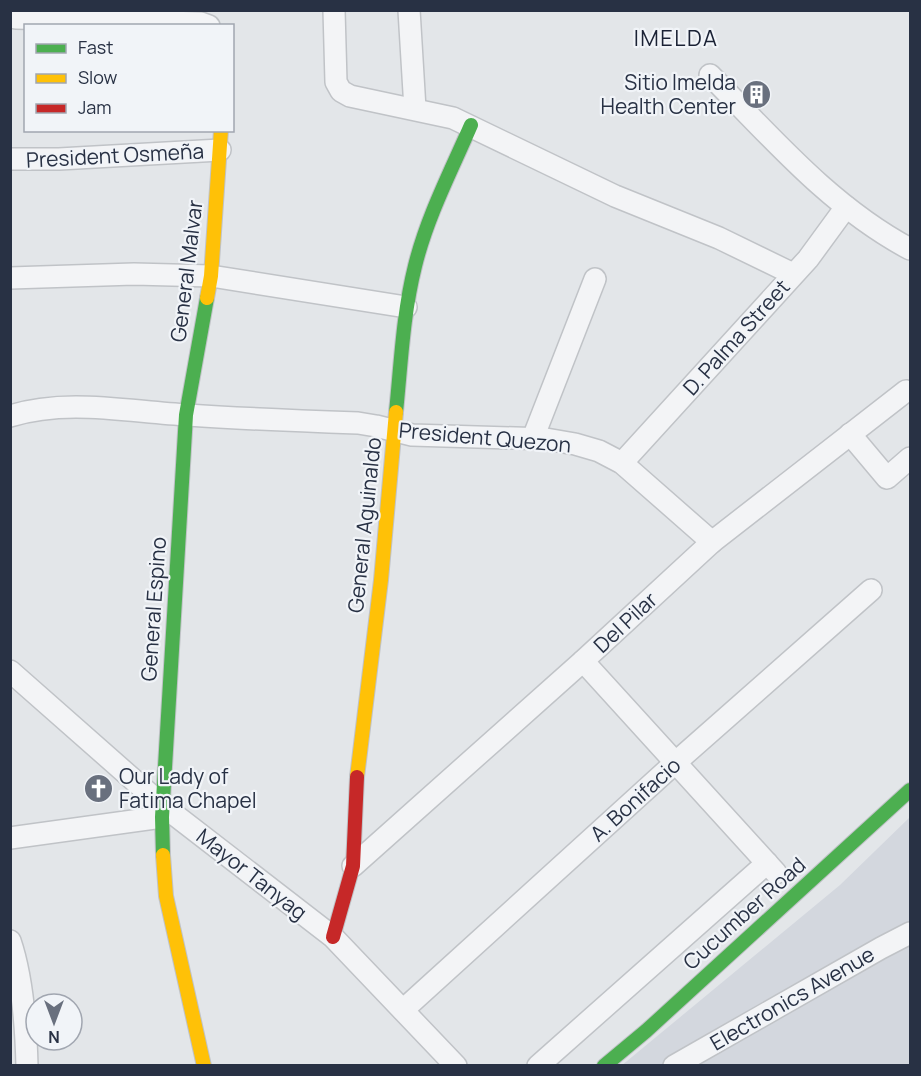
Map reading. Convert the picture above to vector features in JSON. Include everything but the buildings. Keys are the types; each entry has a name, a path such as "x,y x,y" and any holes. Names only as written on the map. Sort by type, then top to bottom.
{"street":[{"path":"334,10 334,71 341,91 350,96 453,118 471,125 615,196 709,234 793,274"},
{"path":"409,10 415,109"},
{"path":"16,18 204,24"},
{"path":"710,75 816,182 881,234 910,249"},
{"name":"General Aguinaldo","path":"333,937 352,866 355,800 381,580 406,307 415,264 431,216 471,125"},
{"name":"President Osmeña","path":"10,159 58,159 220,140"},
{"name":"General Malvar","path":"186,415 211,276 220,140"},
{"name":"D. Palma Street","path":"622,463 808,259 846,207"},
{"path":"10,278 134,274 211,276 406,307"},
{"path":"533,438 595,279"},
{"name":"Del Pilar","path":"352,866 583,661 712,542 906,391"},
{"name":"President Quezon","path":"10,416 44,409 76,407 358,423 412,435 533,438 575,444 599,451 622,463 712,542"},
{"name":"General Espino","path":"186,415 162,811 163,874 168,908 204,1065"},
{"path":"850,434 887,477 910,458"},
{"name":"A. Bonifacio","path":"403,1010 870,590"},
{"path":"538,1065 772,868 583,661"},
{"name":"Mayor Tanyag","path":"10,671 162,811 333,937 456,1065"},
{"name":"Cucumber Road","path":"604,1065 654,1023 910,790"},
{"path":"10,838 162,811"},
{"name":"Electronics Avenue","path":"674,1065 910,933"},
{"path":"10,941 17,963 16,1000 26,1025 27,1065"}],"shaded area":[{"path":"910,817 910,1065 621,1066 840,885"}],"traffic: fast":[{"path":"396,412 405,320 415,266 433,212 471,125"},
{"path":"163,855 162,817 186,415 207,298"},
{"path":"604,1066 646,1031 910,790"}],"traffic: slow":[{"path":"207,298 211,276 221,132"},
{"path":"357,777 381,580 396,412"},
{"path":"163,855 166,896 204,1066"}],"traffic: jam":[{"path":"333,937 353,866 357,777"}],"place":[{"name":"Sitio Imelda Health Center","path":"757,94"},
{"name":"Our Lady of Fatima Chapel","path":"98,788"}],"district":[{"name":"IMELDA","path":"676,38"}]}
